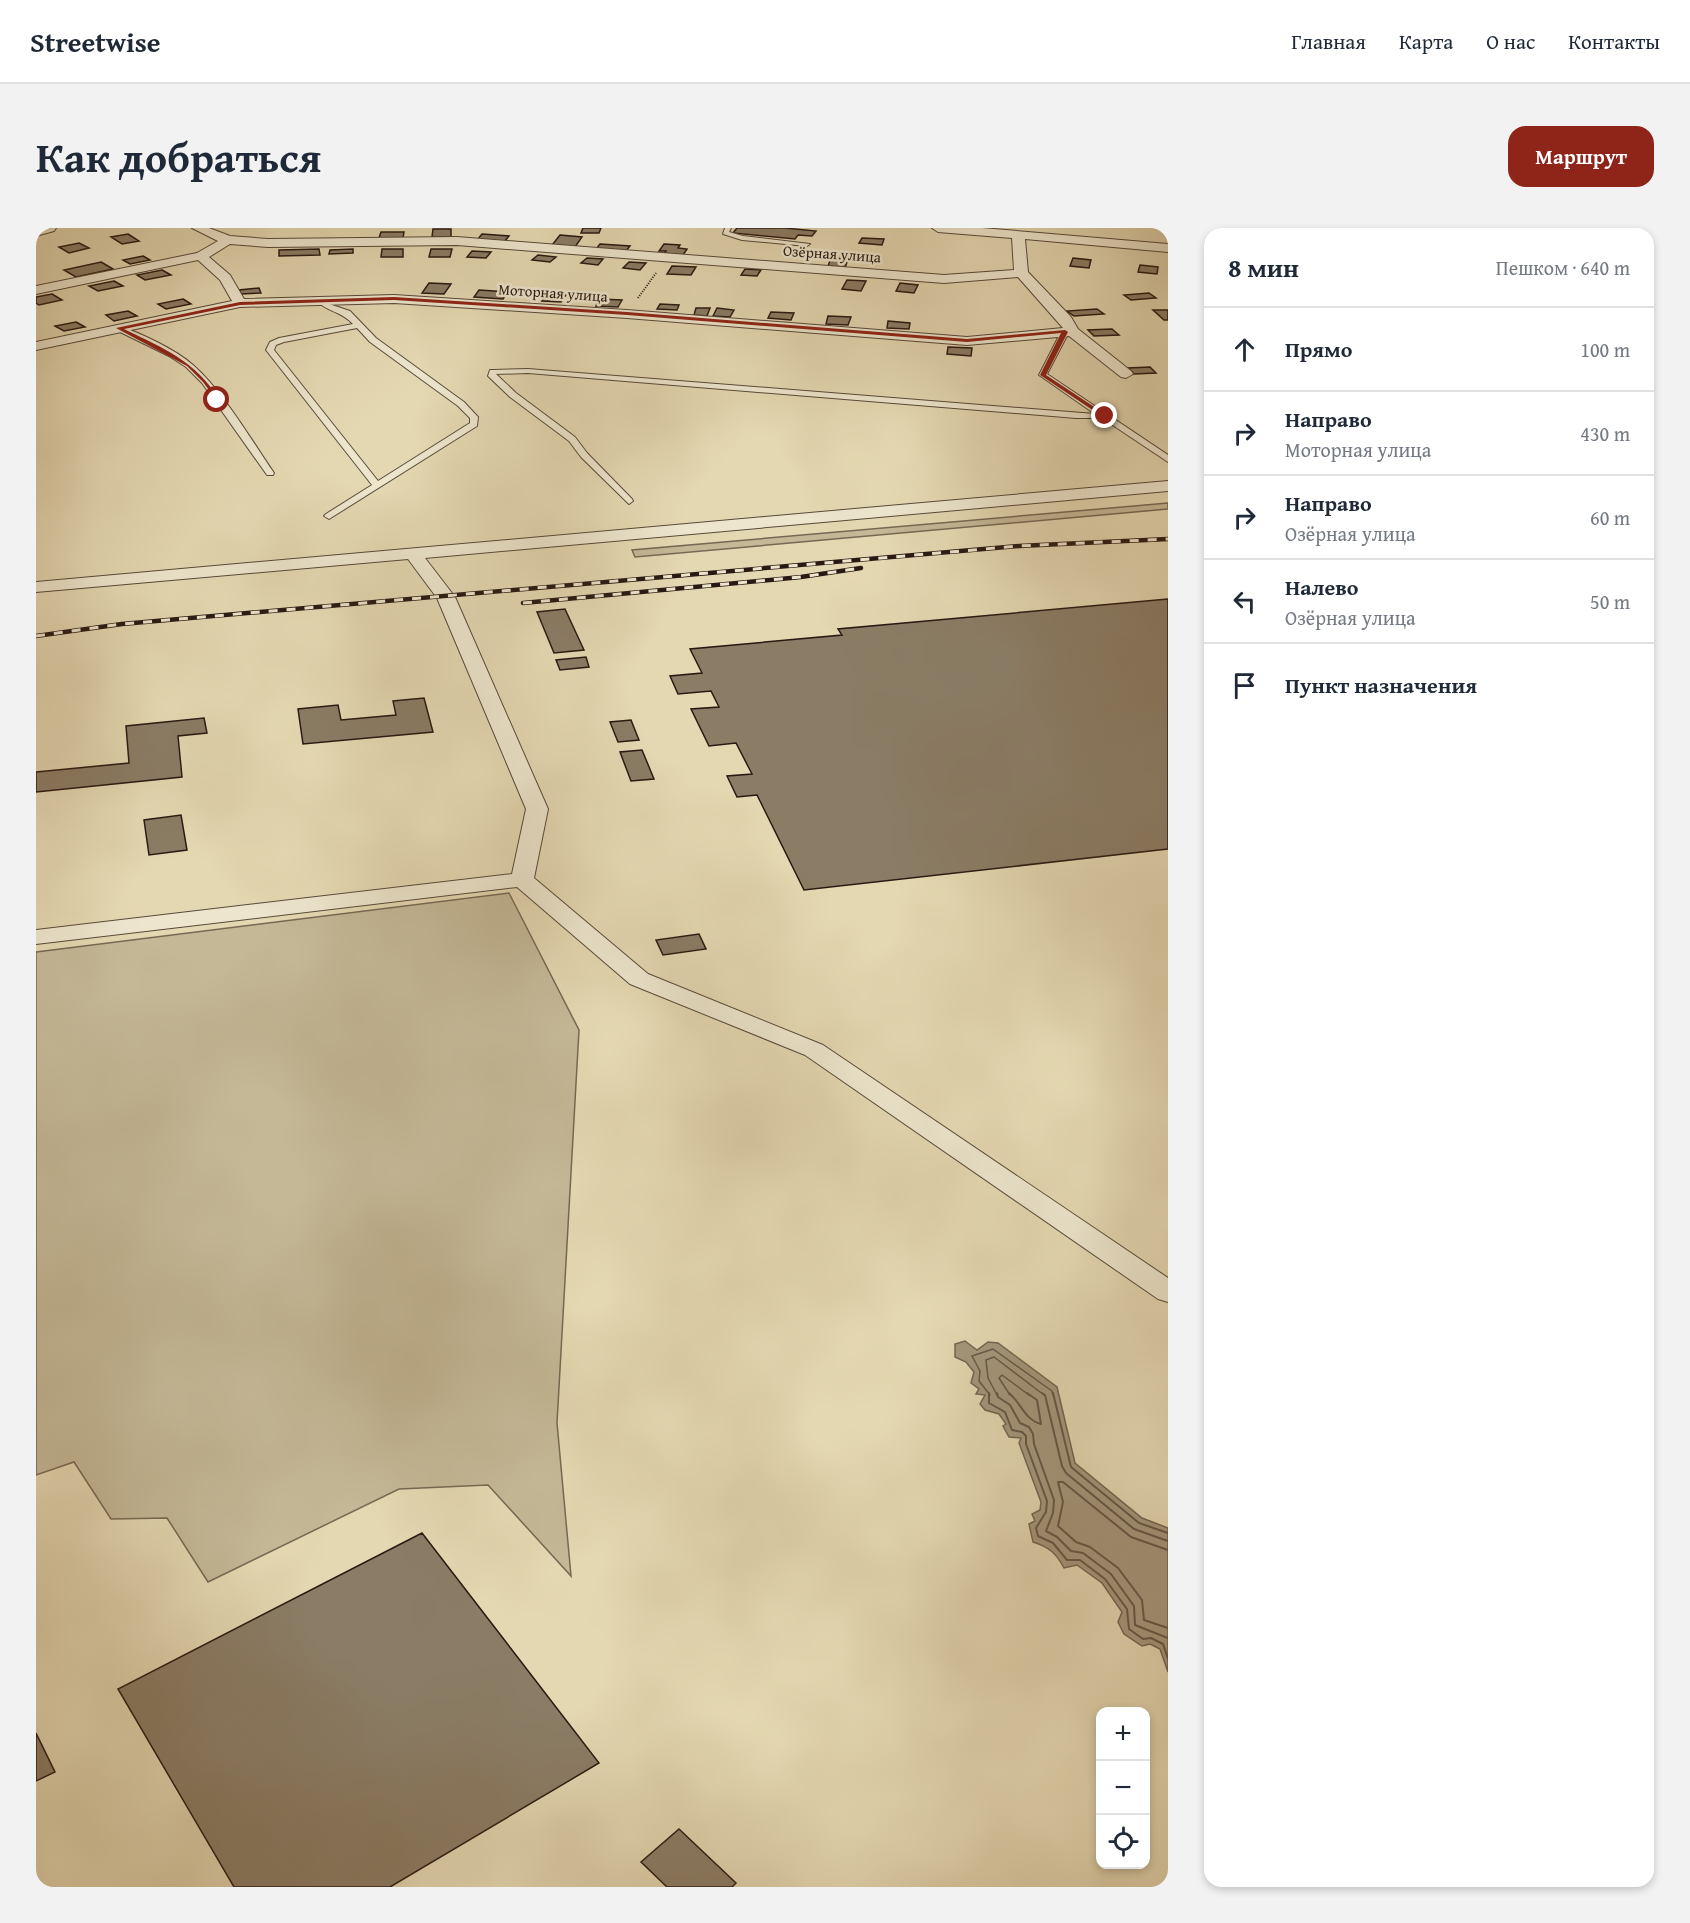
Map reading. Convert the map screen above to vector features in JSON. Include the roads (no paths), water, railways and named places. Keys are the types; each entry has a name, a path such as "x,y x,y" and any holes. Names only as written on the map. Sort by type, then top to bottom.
{"street":[{"path":"36,232 50,228"},
{"name":"Озёрная улица","path":"198,228 228,240 268,243 457,241 944,279 1021,273"},
{"path":"938,228 1168,249"},
{"path":"1018,236 1021,273 1066,320 1068,331 1126,374"},
{"path":"36,290 201,256 228,240"},
{"path":"201,256 225,278 240,303"},
{"name":"Моторная улица","path":"36,346 240,303 320,300 394,299 967,340 1068,331"},
{"path":"36,587 1168,486"},
{"path":"414,555 446,597 537,810 522,880"},
{"path":"36,937 522,880 639,979 814,1050 1168,1292"}],"lane":[{"path":"728,228 725,233 742,238 807,244"},
{"path":"320,300 326,306 347,313 373,340 461,404 474,417 474,424 329,516"},
{"path":"359,325 282,340 273,344 270,350 377,485"},
{"path":"119,328 189,365 205,381 270,473"},
{"path":"1068,331 1043,375 1168,459"},
{"path":"629,501 584,455 572,439 513,395 492,376 493,372 528,372 1076,416 1105,416"}],"water":[{"path":"965,1341 977,1350 988,1342 998,1343 1057,1387 1075,1463 1142,1518 1168,1528 1168,1672 1160,1649 1150,1644 1142,1646 1124,1634 1118,1622 1122,1612 1102,1583 1077,1565 1064,1568 1052,1551 1033,1542 1029,1524 1035,1521 1032,1514 1040,1510 1041,1502 1019,1443 1021,1438 1009,1437 1003,1426 1006,1424 999,1414 985,1410 980,1404 985,1395 976,1394 979,1389 971,1383 974,1372 966,1362 955,1357 955,1344"}],"railway":[{"path":"36,636 122,624 1019,546 1168,539"},
{"path":"523,603 801,577 861,568"}]}
